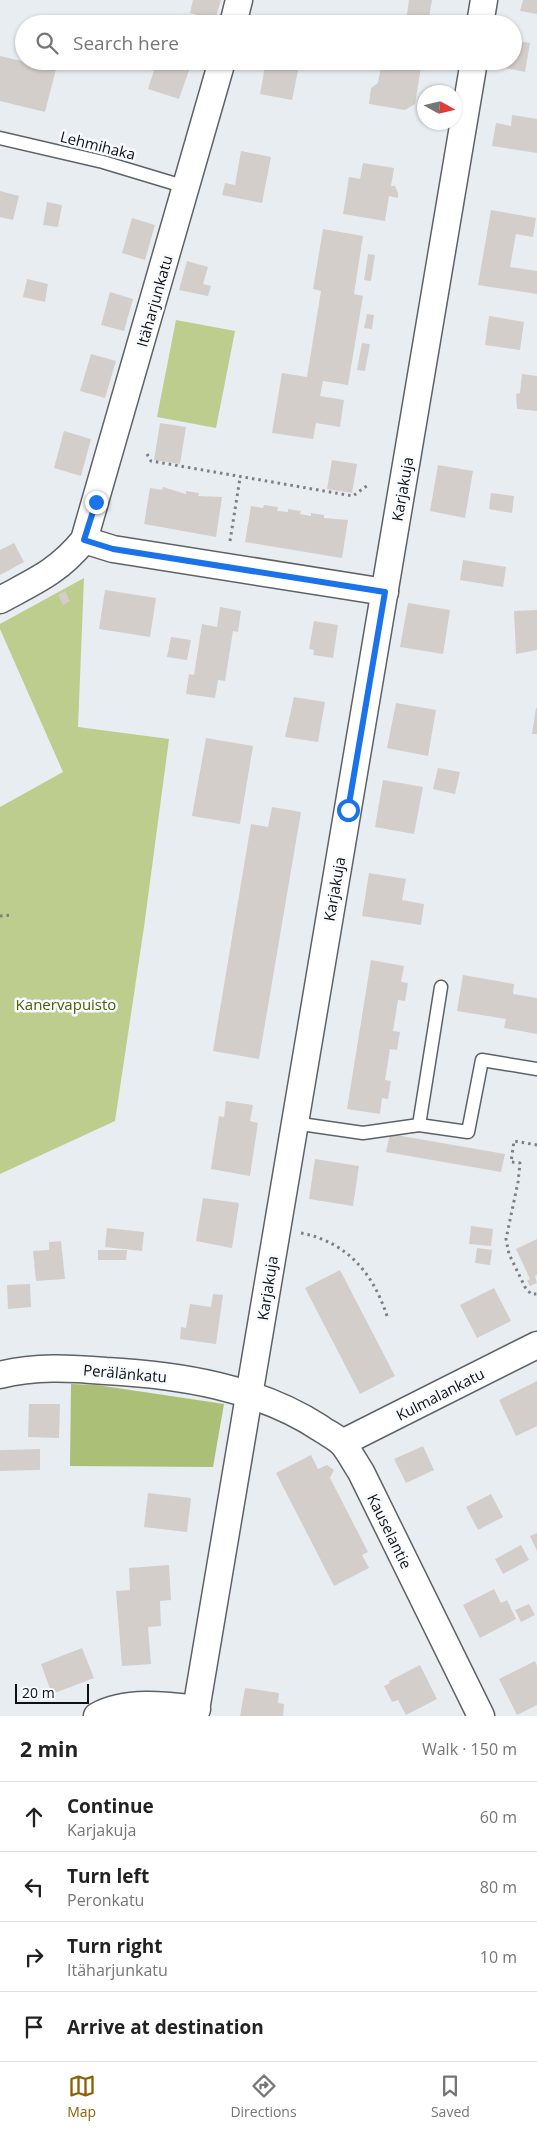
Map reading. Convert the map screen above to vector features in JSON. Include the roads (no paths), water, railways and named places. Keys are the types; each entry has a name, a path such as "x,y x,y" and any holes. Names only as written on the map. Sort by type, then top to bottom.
{"street":[{"path":"235,15 239,0"},
{"path":"482,15 484,0"},
{"name":"Itäharjunkatu","path":"84,540 219,70"},
{"name":"Karjakuja","path":"196,1712 472,70"},
{"path":"0,600 51,573 68,559 84,540 113,549 385,592"},
{"name":"Kulmalankatu","path":"342,1443 537,1345"},
{"name":"Perälänkatu","path":"0,1375 23,1369 61,1368 152,1374 206,1383 249,1395"},
{"name":"Kauselantie","path":"249,1395 287,1409 342,1443 361,1472 481,1716"},
{"path":"97,1716 104,1712 130,1707 169,1705 196,1712"}],"lane":[{"name":"Lehmihaka","path":"0,138 103,162 186,187"},
{"path":"419,1125 441,987"},
{"path":"294,1123 363,1133 419,1125 468,1132 482,1060 537,1069"}],"park label":[{"name":"Kanervapuisto","path":"66,1004"}]}
